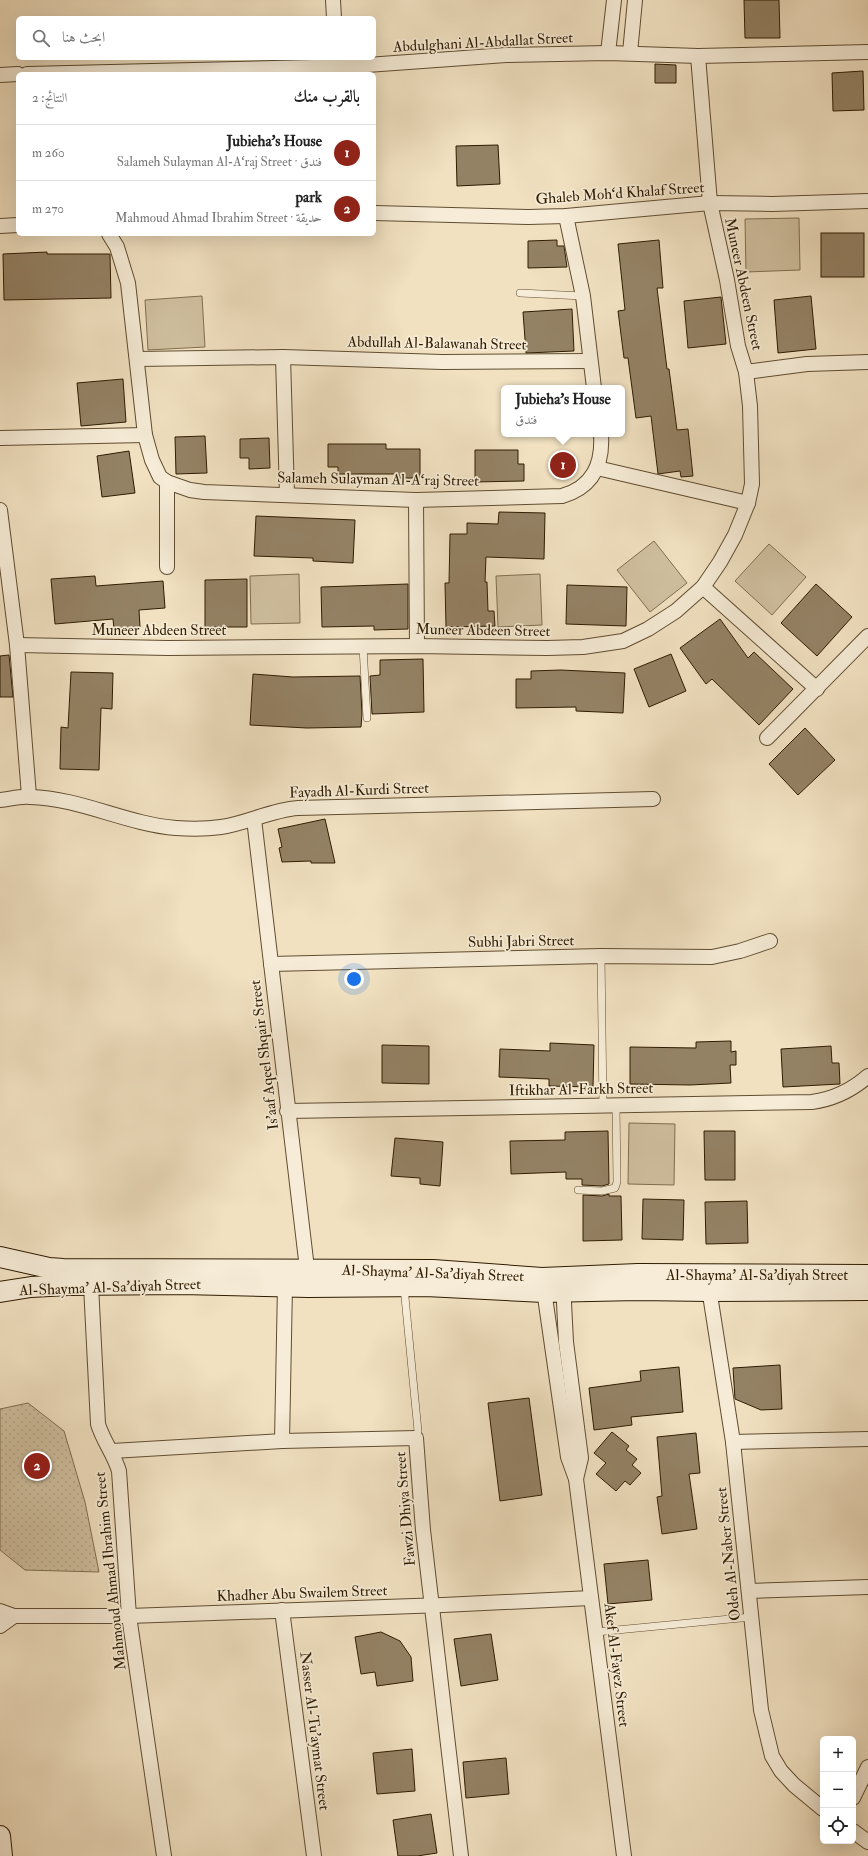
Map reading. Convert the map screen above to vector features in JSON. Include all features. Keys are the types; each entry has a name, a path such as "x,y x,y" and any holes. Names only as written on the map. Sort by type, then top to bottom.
{"street":[{"path":"333,0 334,16"},
{"path":"608,53 614,0"},
{"path":"630,53 635,0"},
{"name":"Abdulghani Al-Abdallat Street","path":"78,72 335,62 353,70 506,55 630,53 698,56 868,52"},
{"name":"Muneer Abdeen Street","path":"17,645 168,648 363,646 583,647 623,641 648,629 676,611 703,587 720,562 735,535 748,503 752,484 750,406 746,372 738,346 727,280 710,203 698,56"},
{"path":"0,75 16,74"},
{"name":"Ghaleb Moh‘d Khalaf Street","path":"376,213 528,217 566,216 710,203 772,204 868,201"},
{"path":"566,216 583,296 594,385"},
{"path":"0,226 16,225"},
{"path":"109,236 117,247 128,283 145,435 156,470 160,477 167,482 167,568"},
{"path":"283,357 287,495"},
{"name":"Abdullah Al-Balawanah Street","path":"137,359 283,357 442,362 590,361"},
{"name":"Muneer Abdeen Street","path":"746,372 807,364 868,362"},
{"path":"0,438 145,435"},
{"name":"Salameh Sulayman Al-A‘raj Street","path":"167,482 190,490 416,500 562,496 580,489 597,468 602,451 601,437"},
{"path":"597,468 748,503"},
{"path":"416,500 417,646"},
{"path":"0,510 17,645 30,796"},
{"path":"703,587 817,689"},
{"path":"767,738 868,636"},
{"name":"Fayadh Al-Kurdi Street","path":"0,800 30,796 68,802 174,828 221,827 254,819 268,813 298,808 653,799"},
{"name":"Is’aaf Aqeel Shqair Street","path":"254,819 308,1278"},
{"name":"Subhi Jabri Street","path":"271,964 601,956 712,957 740,951 770,941"},
{"name":"Iftikhar Al-Farkh Street","path":"288,1111 610,1106 822,1100 844,1093 857,1086 868,1076"},
{"name":"Al-Shayma’ Al-Sa’diyah Street","path":"0,1257 49,1268 63,1269 308,1278 403,1278 638,1290 708,1283 868,1275"},
{"name":"Al-Shayma’ Al-Sa’diyah Street","path":"0,1292 31,1287 91,1285 182,1284 285,1286 308,1278"},
{"name":"Al-Shayma’ Al-Sa’diyah Street","path":"708,1283 868,1290"},
{"name":"Odeh Al-Naber Street","path":"708,1283 733,1442 761,1710 772,1756 781,1771 794,1785 822,1808"},
{"name":"Mahmoud Ahmad Ibrahim Street","path":"91,1285 98,1424 101,1435 112,1451 119,1471 129,1616 164,1856"},
{"name":"Akef Al-Fayez Street","path":"553,1285 568,1457 576,1479 624,1856"},
{"name":"Akef Al-Fayez Street","path":"553,1285 566,1342 581,1458 576,1479"},
{"path":"282,1441 285,1286"},
{"name":"Fawzi Dhiya Street","path":"112,1451 282,1441 416,1438 432,1605 461,1856"},
{"path":"733,1442 868,1440"},
{"path":"749,1590 868,1587"},
{"name":"Khadher Abu Swailem Street","path":"0,1611 14,1616 129,1616 591,1598"},
{"name":"Nasser Al-Tu’aymat Street","path":"282,1610 314,1856"},
{"path":"0,1626 14,1616"},
{"path":"856,1792 868,1767"},
{"path":"856,1833 868,1842"},
{"path":"0,1836 2,1856"}],"lane":[{"path":"520,293 583,296"},
{"path":"363,646 368,718"},
{"path":"578,1190 602,1190 615,1188 617,1182 610,1106 601,956"},
{"path":"403,1278 418,1431 416,1438"},
{"path":"596,1632 751,1617"}],"shaded area":[{"path":"799,218 800,270 746,272 745,219"},
{"path":"202,296 205,347 148,350 145,300"},
{"path":"654,541 687,583 650,612 617,570"},
{"path":"769,544 806,577 772,615 735,581"},
{"path":"299,574 300,623 251,624 250,576"},
{"path":"540,574 542,625 498,627 496,576"},
{"path":"629,1123 675,1124 674,1185 628,1184"},
{"path":"28,1403 64,1431 85,1502 99,1572 25,1570 0,1550 0,1409"}],"building":[{"path":"744,0 779,0 780,38 745,38"},
{"path":"655,64 676,65 676,83 655,83"},
{"path":"863,71 864,110 833,111 832,73"},
{"path":"498,145 500,184 457,186 456,146"},
{"path":"821,233 864,233 864,277 821,277"},
{"path":"557,240 557,246 564,246 567,267 528,268 528,241"},
{"path":"659,240 663,288 657,288 667,369 669,369 677,430 688,429 693,476 681,477 680,471 658,474 651,416 636,418 628,358 624,358 618,311 625,310 618,244"},
{"path":"47,252 47,254 110,254 111,298 4,300 3,254"},
{"path":"811,296 816,349 778,353 774,300"},
{"path":"721,297 726,344 688,348 684,301"},
{"path":"572,309 574,351 526,353 523,312"},
{"path":"123,379 126,422 81,426 77,383"},
{"path":"205,436 207,473 176,474 175,437"},
{"path":"269,438 270,468 249,469 249,458 240,458 240,439"},
{"path":"328,444 386,444 386,449 420,449 420,478 399,478 399,474 338,474 338,467 328,467"},
{"path":"475,450 518,450 518,464 524,464 524,481 475,482"},
{"path":"129,451 135,493 102,497 97,456"},
{"path":"499,512 545,513 544,559 486,557 485,582 487,582 488,611 494,611 495,626 446,627 445,583 449,583 450,534 467,534 467,523 498,524"},
{"path":"256,516 355,520 353,563 313,561 313,558 254,556"},
{"path":"95,576 96,586 163,581 165,608 139,610 140,627 114,629 113,619 55,624 51,579"},
{"path":"247,579 247,627 205,627 205,580"},
{"path":"408,584 408,629 374,630 374,626 322,627 321,587"},
{"path":"816,584 852,617 817,656 781,623"},
{"path":"567,585 627,587 626,626 566,624"},
{"path":"720,619 748,658 754,652 793,689 759,725 712,679 706,684 680,648"},
{"path":"671,654 686,691 649,707 634,669"},
{"path":"9,655 13,697 0,697 0,656"},
{"path":"423,659 424,712 372,714 370,676 380,675 380,660"},
{"path":"561,670 625,673 623,713 576,711 576,707 516,708 516,679 531,679 531,671"},
{"path":"71,672 113,673 112,709 101,708 99,770 60,769 61,727 68,728"},
{"path":"253,674 293,677 360,676 362,714 361,727 307,728 250,725"},
{"path":"805,728 835,760 798,795 769,764"},
{"path":"325,819 335,863 311,863 311,861 282,862 279,848 282,847 278,829"},
{"path":"731,1041 731,1052 736,1051 736,1065 730,1065 731,1083 690,1085 630,1084 630,1047 696,1048 696,1042"},
{"path":"550,1043 594,1045 593,1087 549,1086 549,1079 499,1077 500,1049 550,1051"},
{"path":"382,1045 429,1046 429,1084 382,1083"},
{"path":"831,1046 832,1063 839,1063 840,1084 783,1087 781,1049"},
{"path":"608,1131 609,1184 602,1186 582,1185 582,1179 566,1179 566,1172 511,1174 510,1141 565,1140 565,1132"},
{"path":"704,1131 735,1131 735,1180 705,1180"},
{"path":"395,1138 443,1142 440,1186 420,1184 420,1178 391,1176"},
{"path":"609,1194 609,1196 621,1196 622,1240 583,1241 583,1195 602,1196"},
{"path":"643,1199 684,1200 683,1240 642,1239"},
{"path":"747,1201 748,1243 706,1244 705,1202"},
{"path":"780,1365 782,1409 761,1410 735,1399 733,1368"},
{"path":"679,1367 683,1412 631,1417 632,1425 594,1430 589,1388 641,1381 640,1371"},
{"path":"529,1398 542,1495 500,1501 488,1403"},
{"path":"612,1432 629,1446 626,1450 637,1459 632,1465 641,1473 630,1485 625,1481 616,1491 596,1474 606,1463 594,1453"},
{"path":"696,1433 700,1473 689,1474 697,1529 662,1534 657,1497 662,1496 657,1437"},
{"path":"648,1560 652,1600 608,1604 604,1564"},
{"path":"381,1632 400,1641 411,1657 413,1681 377,1686 375,1672 361,1674 355,1637"},
{"path":"491,1634 498,1680 461,1686 454,1639"},
{"path":"412,1749 415,1791 377,1794 373,1753"},
{"path":"506,1758 509,1794 466,1798 463,1762"},
{"path":"431,1814 437,1853 417,1856 398,1856 393,1820"}],"place":[{"name":"Jubieha's House","path":"563,465"},
{"name":"park","path":"37,1466"}]}
